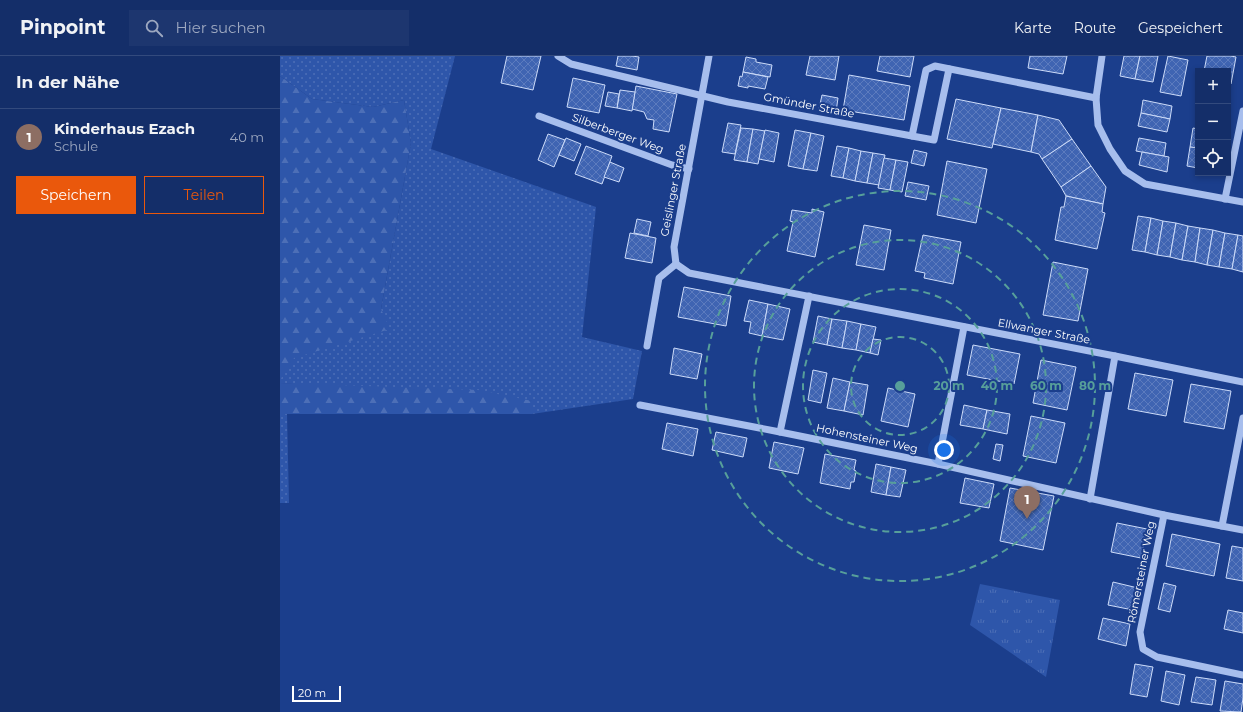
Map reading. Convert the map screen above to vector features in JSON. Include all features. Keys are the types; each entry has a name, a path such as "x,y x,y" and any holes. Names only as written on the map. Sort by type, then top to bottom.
{"street":[{"name":"Gmünder Straße","path":"558,56 571,64 735,103 934,140 949,69"},
{"name":"Geislinger Straße","path":"676,264 674,247 709,56"},
{"path":"1102,56 1096,98 1098,125 1110,149 1125,171 1145,184 1243,202"},
{"path":"912,136 926,70 935,66 1096,98"},
{"path":"1225,199 1243,111"},
{"name":"Silberberger Weg","path":"539,116 672,165 689,169"},
{"path":"647,346 659,278 676,264"},
{"name":"Ellwanger Straße","path":"676,264 689,272 1243,382"},
{"path":"780,432 809,296"},
{"path":"938,464 964,327"},
{"path":"1115,356 1090,499 1243,530"},
{"name":"Hohensteiner Weg","path":"640,405 938,464 1090,499"},
{"path":"1222,526 1243,418"},
{"name":"Römersteiner Weg","path":"1164,515 1140,632 1142,649 1157,657 1243,675"}],"green space":[{"path":"280,56 455,56 431,149 596,207 582,337 642,351 633,399 532,414 532,401 280,383 280,379 293,354 381,309 411,143 404,100 373,107 312,99 280,76"},
{"path":"280,76 312,99 373,107 404,100 411,143 381,309 390,329 294,358 280,380"},
{"path":"280,383 478,390 532,401 532,414 280,414"},
{"path":"280,414 287,414 289,503 280,503"},
{"path":"980,584 1060,600 1046,677 970,625"}],"building":[{"path":"507,56 541,56 533,90 501,83"},
{"path":"618,56 639,57 637,70 616,66"},
{"path":"810,56 839,56 835,80 806,75"},
{"path":"880,56 914,56 910,77 877,71"},
{"path":"1030,56 1067,56 1063,74 1028,68"},
{"path":"1124,56 1140,56 1135,79 1120,76"},
{"path":"1140,56 1158,56 1153,82 1135,79"},
{"path":"1168,56 1188,60 1181,96 1160,92"},
{"path":"1207,56 1236,57 1231,84 1231,68 1205,68"},
{"path":"746,57 756,59 756,62 772,65 770,77 743,72"},
{"path":"743,72 768,77 765,89 738,86 740,76 742,77"},
{"path":"849,75 910,86 904,120 843,110"},
{"path":"573,78 605,85 599,113 567,107"},
{"path":"636,86 677,94 669,132 653,129 654,120 647,119 644,112 632,109"},
{"path":"620,90 635,92 632,111 617,108"},
{"path":"608,92 619,94 617,108 605,106"},
{"path":"822,95 838,98 836,112 819,109"},
{"path":"956,99 1001,108 992,148 947,139"},
{"path":"1143,100 1172,106 1170,119 1141,113"},
{"path":"1001,108 1038,115 1031,152 993,144"},
{"path":"1141,113 1170,119 1167,132 1138,126"},
{"path":"1038,115 1059,120 1072,139 1042,159 1039,154 1031,152"},
{"path":"728,123 741,125 735,154 722,152"},
{"path":"741,128 753,129 747,162 734,160"},
{"path":"1193,128 1195,128 1195,148 1190,147"},
{"path":"753,129 765,131 758,164 747,162"},
{"path":"765,130 779,133 774,162 759,159"},
{"path":"795,130 811,133 803,169 788,166"},
{"path":"811,133 824,136 817,171 803,169"},
{"path":"548,134 565,140 554,167 538,160"},
{"path":"566,138 581,144 574,161 559,155"},
{"path":"1139,138 1166,143 1164,156 1136,151"},
{"path":"1072,139 1091,166 1061,187 1042,159"},
{"path":"586,146 612,156 602,184 575,174"},
{"path":"837,146 849,148 843,178 831,176"},
{"path":"1190,147 1195,148 1195,167 1187,166"},
{"path":"849,148 861,151 855,181 843,178"},
{"path":"914,150 927,153 924,166 911,163"},
{"path":"861,151 873,153 867,183 855,181"},
{"path":"1142,152 1169,157 1167,172 1139,165"},
{"path":"873,153 885,155 879,185 867,183"},
{"path":"884,158 896,160 890,190 878,188"},
{"path":"896,160 908,162 902,192 890,190"},
{"path":"947,161 987,169 976,223 937,215"},
{"path":"610,162 624,168 619,182 604,177"},
{"path":"1091,166 1106,187 1103,204 1066,196 1061,187"},
{"path":"908,182 929,186 926,200 905,196"},
{"path":"1066,196 1103,204 1102,212 1105,213 1097,249 1055,240 1061,207 1064,207"},
{"path":"812,209 824,212 815,257 787,251 793,222 790,221 792,210 812,213"},
{"path":"1138,216 1151,218 1145,252 1132,250"},
{"path":"1151,218 1163,221 1157,255 1145,252"},
{"path":"637,219 651,222 648,236 634,233"},
{"path":"1163,221 1176,223 1170,257 1157,255"},
{"path":"1176,223 1188,226 1182,260 1170,257"},
{"path":"864,225 891,230 884,270 856,265"},
{"path":"1188,226 1200,228 1195,262 1182,260"},
{"path":"1200,228 1213,230 1207,265 1195,262"},
{"path":"1213,230 1225,233 1219,267 1207,265"},
{"path":"630,233 656,238 652,263 625,258"},
{"path":"1225,233 1238,235 1232,269 1219,267"},
{"path":"923,235 961,242 953,284 924,278 925,273 915,271"},
{"path":"1238,235 1243,236 1243,272 1232,269"},
{"path":"1053,262 1088,269 1078,321 1043,315"},
{"path":"684,287 731,296 726,326 678,317"},
{"path":"749,300 768,304 762,336 749,333 751,322 744,321"},
{"path":"768,304 790,309 783,340 762,336"},
{"path":"818,316 832,319 827,345 813,342"},
{"path":"832,319 847,321 842,348 827,345"},
{"path":"847,321 861,324 856,350 842,348"},
{"path":"861,324 876,327 870,353 856,350"},
{"path":"873,339 881,340 878,355 870,353"},
{"path":"973,345 1020,354 1014,384 967,375"},
{"path":"674,348 702,354 697,379 670,374"},
{"path":"1041,360 1076,367 1067,410 1033,403"},
{"path":"813,370 827,373 821,403 808,400"},
{"path":"1135,373 1173,380 1166,416 1128,409"},
{"path":"833,378 850,382 844,411 827,408"},
{"path":"850,382 868,385 863,415 844,411"},
{"path":"1191,384 1231,391 1224,429 1184,422"},
{"path":"888,388 915,394 908,427 881,421"},
{"path":"964,405 987,410 983,429 960,425"},
{"path":"987,410 1010,414 1007,434 983,429"},
{"path":"1031,416 1065,423 1056,463 1023,456"},
{"path":"667,423 698,429 693,456 662,449"},
{"path":"716,432 747,438 743,457 712,450"},
{"path":"774,442 804,448 798,474 769,468"},
{"path":"996,444 1003,445 1000,461 993,459"},
{"path":"825,454 856,460 854,482 851,482 850,489 820,483"},
{"path":"876,464 891,467 886,495 871,492"},
{"path":"891,467 906,470 900,497 886,495"},
{"path":"965,478 994,484 989,508 960,503"},
{"path":"1010,488 1054,496 1043,550 1000,541"},
{"path":"1117,523 1147,529 1141,558 1111,552"},
{"path":"1172,534 1220,544 1214,576 1166,566"},
{"path":"1232,546 1243,548 1243,581 1226,578"},
{"path":"1113,582 1138,588 1133,610 1108,605"},
{"path":"1164,583 1176,586 1170,612 1158,609"},
{"path":"1228,610 1243,613 1243,633 1224,629"},
{"path":"1103,618 1130,624 1126,646 1098,639"},
{"path":"1135,664 1153,667 1147,697 1130,694"},
{"path":"1166,671 1185,675 1179,705 1161,701"},
{"path":"1196,677 1216,680 1212,705 1191,702"},
{"path":"1225,681 1243,684 1241,712 1220,711"}],"place":[{"name":"Kinderhaus Ezach","path":"1027,519"}]}
